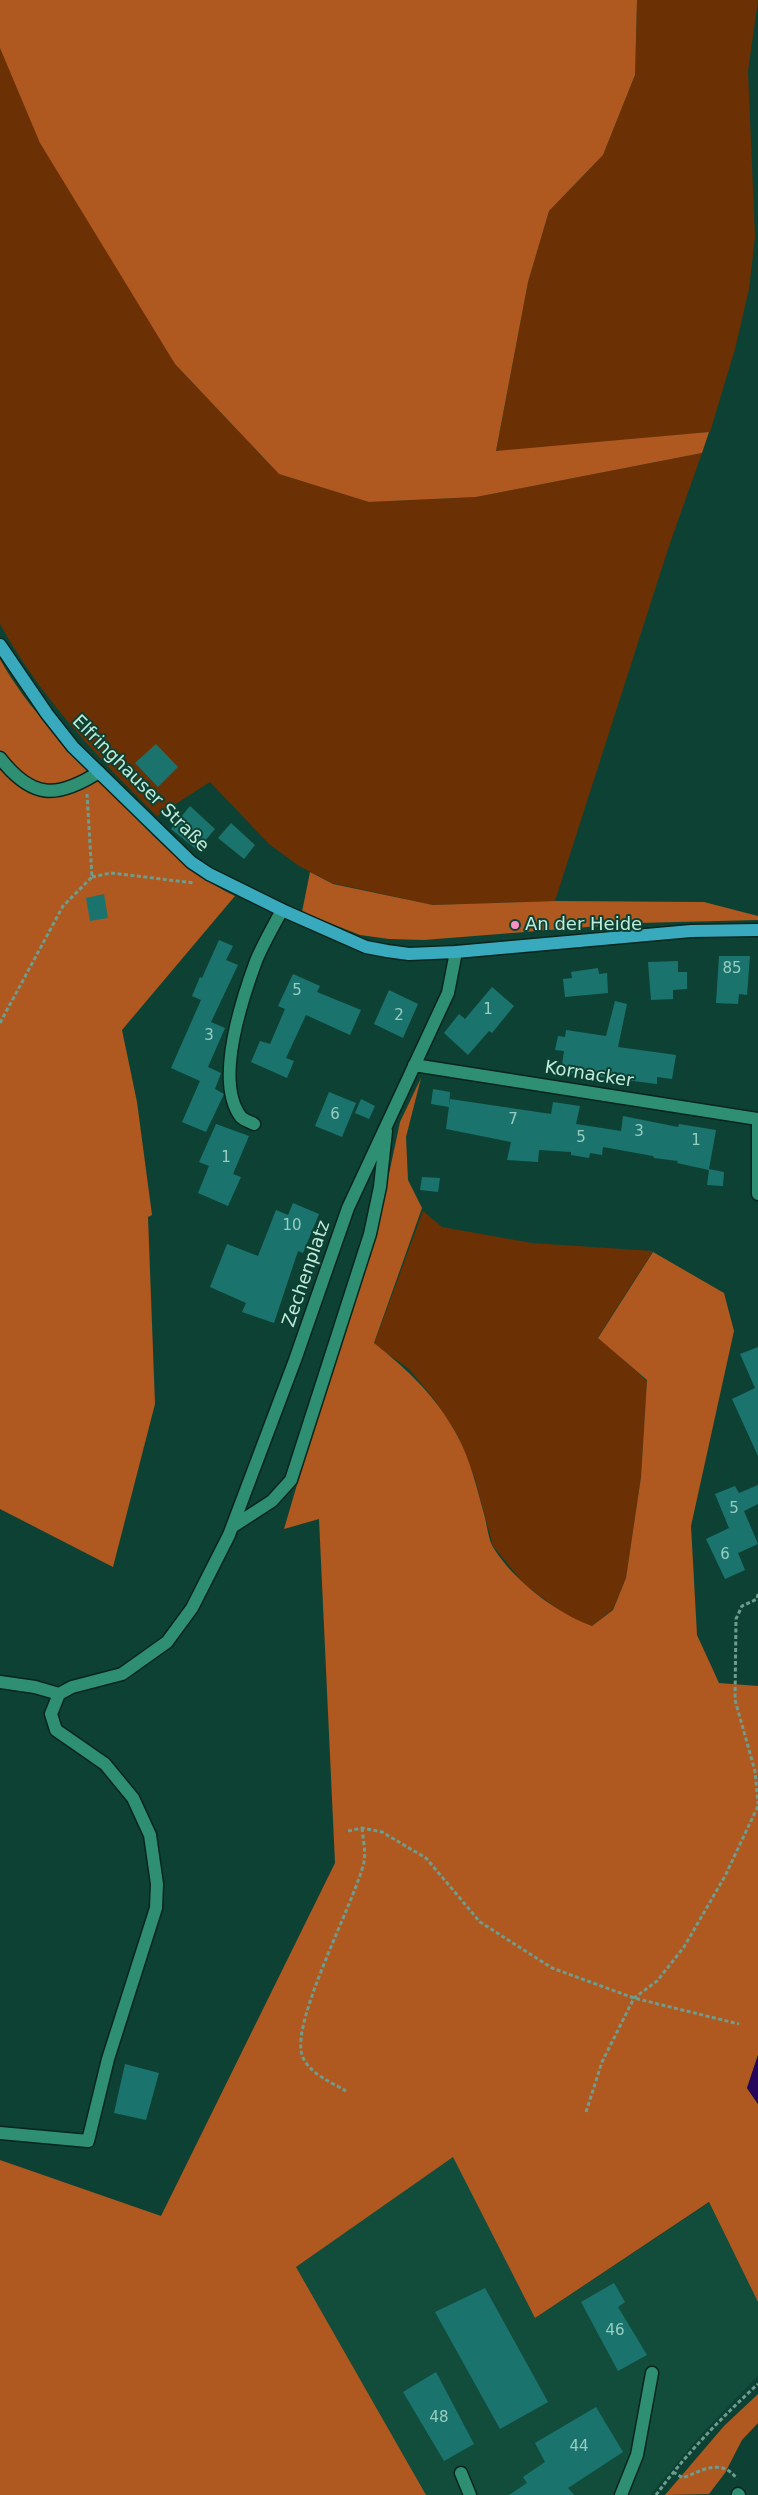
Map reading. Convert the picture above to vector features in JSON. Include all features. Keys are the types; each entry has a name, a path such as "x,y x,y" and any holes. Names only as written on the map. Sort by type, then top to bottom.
{"main road":[{"name":"Elfringhauser Straße","path":"0,645 47,714 73,747 175,847 209,874 282,910 366,947 409,954 456,952 691,931 758,930"}],"street":[{"path":"0,758 14,777 34,788 43,790 73,788 99,772"},
{"path":"254,1124 242,1118 232,1098 229,1078 235,1035 257,960 282,910"},
{"name":"Zechenplatz","path":"58,1694 72,1687 122,1674 140,1663 167,1642 192,1608 230,1531 295,1360 348,1208 448,993 456,952"},
{"name":"Kornacker","path":"414,1065 758,1119"},
{"path":"230,1531 272,1501 291,1480 370,1234 380,1187 386,1124"},
{"path":"758,1125 756,1153 758,1194"},
{"path":"0,1682 35,1687 58,1694 51,1714 56,1730 105,1764 133,1798 150,1835 157,1884 156,1908 108,2059 88,2142 0,2133"},
{"path":"621,2495 637,2455 652,2373"},
{"path":"461,2473 470,2495"}],"path":[{"path":"86,781 92,877"},
{"path":"0,1023 63,906 92,877 111,873 196,883 206,879 209,874"},
{"path":"586,2112 602,2062 634,1998 656,1981 684,1947 725,1876 758,1805 756,1771 735,1700 736,1619 742,1606 757,1599 758,1594"},
{"path":"346,2090 315,2073 302,2056 300,2038 312,1999 364,1861 362,1828"},
{"path":"348,1831 362,1828 382,1832 426,1858 480,1922 552,1968 634,1998 738,2024"},
{"path":"656,2495 673,2472 724,2415 758,2384"},
{"path":"673,2472 683,2478 705,2468 716,2466 730,2472 739,2491"}],"shaded area":[{"path":"0,0 637,0 635,75 603,155 549,211 528,282 496,451 709,432 702,453 476,497 369,502 279,474 175,364 40,143 0,48"},
{"path":"637,0 758,0 748,71 755,237 749,289 735,349 710,432 496,452 528,282 549,211 603,155 635,75"},
{"path":"0,48 175,364 279,474 370,502 476,497 702,453 669,546 555,901 433,905 332,883 299,866 269,844 210,782 157,816 71,726 33,677 16,651 0,624"},
{"path":"0,659 23,695 50,729 153,836 199,875 235,896 122,1030 137,1102 152,1215 148,1217 155,1404 113,1567 0,1509"},
{"path":"310,872 333,884 433,905 556,901 704,902 758,916 758,920 638,923 424,940 389,939 360,935 302,912"},
{"path":"421,1078 406,1137 408,1180 422,1208 374,1343 420,1384 449,1421 466,1454 473,1474 491,1543 502,1559 536,1594 564,1613 592,1626 613,1610 626,1578 641,1477 647,1380 598,1338 653,1252 724,1293 734,1331 691,1526 697,1635 719,1683 758,1686 758,2055 747,2088 758,2104 758,2302 709,2202 535,2318 453,2157 296,2267 426,2495 0,2495 0,2160 161,2216 335,1863 319,1519 284,1529 331,1369 376,1235 400,1122"},
{"path":"423,1211 442,1227 532,1243 653,1251 598,1337 647,1381 641,1477 626,1578 613,1609 592,1626 571,1619 525,1585 493,1546 475,1479 458,1436 434,1399 409,1369 374,1344"},
{"path":"758,2055 758,2104 747,2088"},
{"path":"453,2156 535,2318 709,2203 758,2301 758,2376 704,2431 650,2495 426,2495 296,2267"},
{"path":"758,2394 758,2423 742,2440 725,2473 709,2494 665,2495 724,2426"}],"building":[{"path":"156,744 178,767 158,787 135,763"},
{"path":"190,806 215,829 197,850 171,829"},
{"path":"231,823 255,845 244,859 218,838"},
{"path":"104,894 108,918 90,921 86,898"},
{"path":"219,940 233,946 226,960 238,965 211,1022 225,1028 208,1067 221,1073 215,1089 224,1094 206,1132 182,1122 200,1081 171,1068 201,1000 192,996"},
{"path":"719,956 750,956 747,995 739,994 738,1004 716,1003"},
{"path":"678,961 678,972 687,972 687,989 673,990 673,999 651,1000 648,962"},
{"path":"598,968 599,974 607,973 608,993 565,997 563,979 572,978 571,972"},
{"path":"293,974 320,986 317,992 361,1010 350,1035 306,1015 286,1058 294,1061 287,1078 251,1062 260,1041 270,1044 285,1009 278,1006"},
{"path":"492,987 514,1006 492,1033 489,1031 468,1055 444,1033 459,1014 465,1019"},
{"path":"389,990 418,1004 403,1038 374,1024"},
{"path":"615,1001 627,1004 618,1047 676,1055 672,1079 657,1077 657,1084 561,1072 564,1051 555,1050 558,1036 565,1037 566,1030 606,1036"},
{"path":"433,1089 450,1092 449,1107 431,1104"},
{"path":"329,1092 356,1103 342,1137 315,1126"},
{"path":"361,1099 375,1106 369,1119 355,1113"},
{"path":"450,1099 551,1114 553,1102 580,1106 576,1124 621,1131 623,1116 678,1127 679,1124 716,1130 709,1169 724,1172 723,1186 707,1185 709,1170 677,1163 678,1161 603,1147 602,1155 590,1153 589,1158 571,1155 571,1152 539,1150 538,1162 507,1160 511,1142 446,1129"},
{"path":"216,1124 249,1136 233,1174 241,1177 228,1206 198,1193 209,1166 199,1162"},
{"path":"422,1177 440,1178 438,1192 420,1190"},
{"path":"293,1203 319,1214 303,1253 298,1251 274,1323 242,1312 246,1303 210,1287 227,1244 258,1256 276,1210 288,1215"},
{"path":"758,1347 758,1456 732,1399 755,1388 740,1354"},
{"path":"758,1485 758,1504 744,1511 758,1544 738,1553 745,1570 725,1579 706,1539 729,1528 715,1494 735,1486 739,1493"},
{"path":"125,2064 159,2073 146,2120 114,2113"},
{"path":"614,2283 625,2302 618,2307 647,2355 618,2371 581,2302"},
{"path":"485,2288 548,2402 500,2429 435,2312"},
{"path":"436,2372 474,2444 444,2461 403,2392"},
{"path":"596,2407 623,2452 568,2488 574,2495 509,2495 527,2483 523,2477 545,2462 535,2443"}],"place":[{"name":"An der Heide","path":"515,925"}]}
